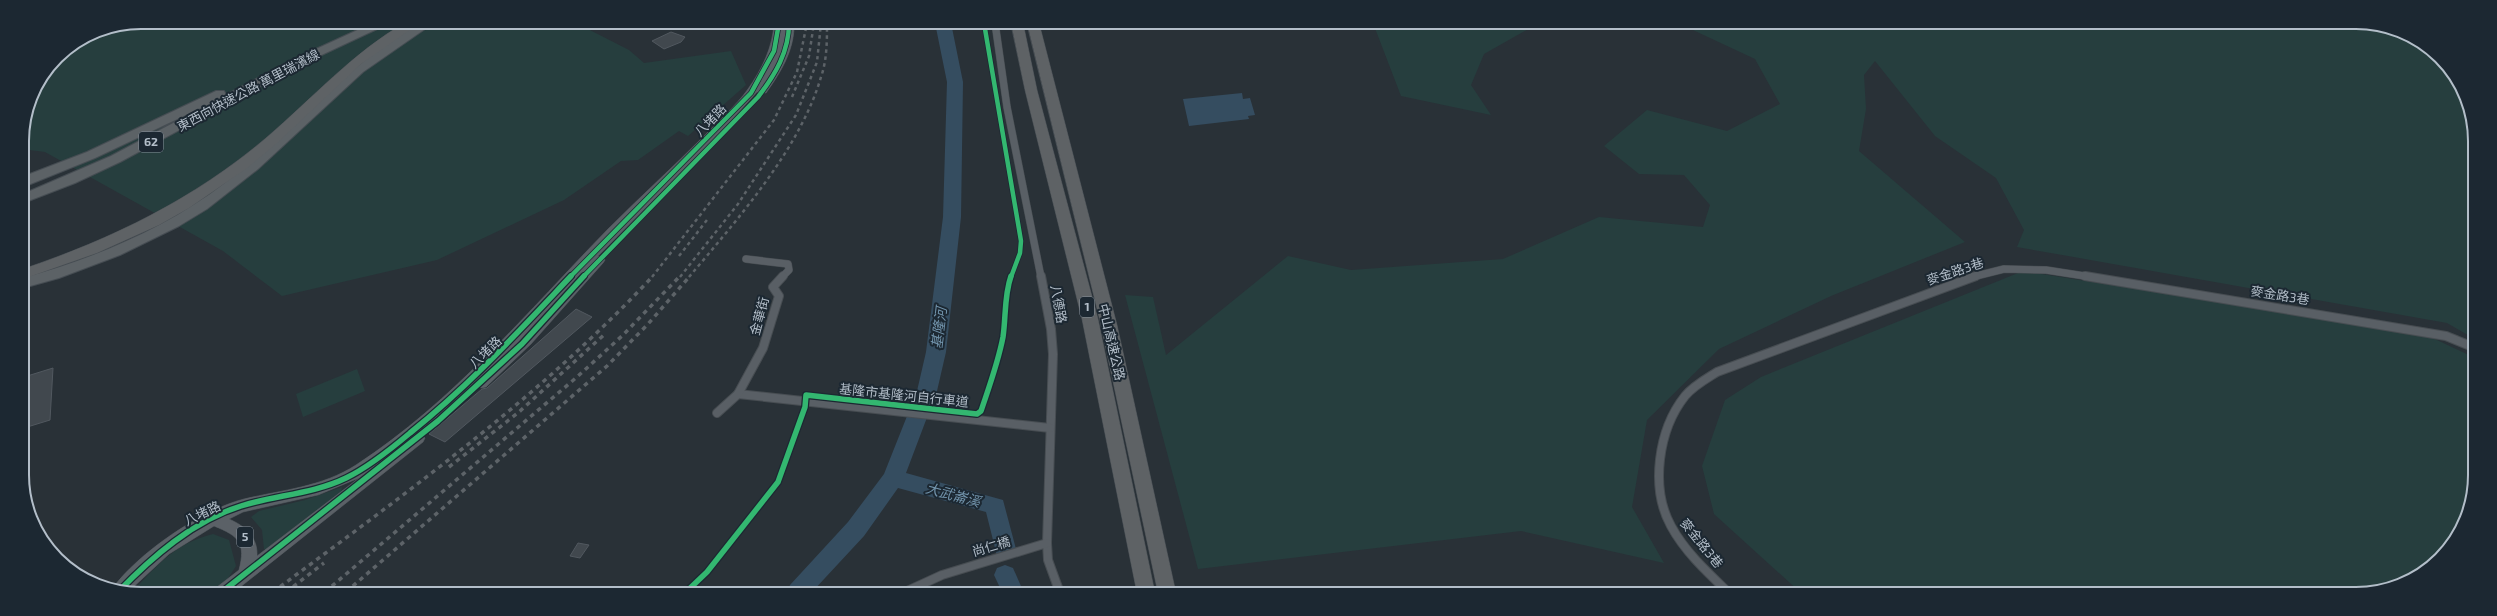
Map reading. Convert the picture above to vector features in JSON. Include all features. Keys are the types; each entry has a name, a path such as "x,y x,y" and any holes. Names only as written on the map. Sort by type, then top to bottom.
{"highway":[{"name":"東西向快速公路 萬里瑞濱線","path":"29,196 114,161 272,71 353,29"},
{"name":"東西向快速公路 萬里瑞濱線","path":"29,188 123,149 230,89 369,29"},
{"path":"29,263 107,237 181,198 224,169 278,124 344,61 376,37 390,29"},
{"path":"29,272 90,253 138,231 183,206 223,180 271,140 348,68 382,42 403,29"},
{"path":"29,281 91,261 144,239 206,203 253,167 353,74 397,40 417,29"},
{"name":"中山高速公路","path":"1018,29 1031,90 1090,319 1145,587"},
{"name":"中山高速公路","path":"1034,29 1074,192 1109,325 1166,587"},
{"path":"29,179 92,155 230,89"}],"main road":[{"name":"八堵路","path":"124,586 165,546 190,530 240,507 307,492 334,484 358,472 436,413 502,357 612,233 752,93 764,75 774,50 779,33 779,29"},
{"name":"八堵路","path":"228,587 364,482 447,414 621,236 733,125 760,94 773,76 784,50 788,29"},
{"name":"5","path":"214,519 242,532 249,543 251,555 246,573"}],"street":[{"name":"八德路","path":"996,29 1010,122 1052,329 1053,354 1047,543 1048,560 1058,587"},
{"name":"金華街","path":"717,413 738,394 763,348 779,296 773,287 789,270 788,264 746,259"},
{"name":"麥金路3巷","path":"1723,587 1701,566 1670,526 1659,493 1661,458 1669,425 1686,396 1717,372 1963,280 2004,269 2046,270 2446,336 2468,345"},
{"path":"738,394 995,424 1050,428"},
{"name":"尚仁橋","path":"916,587 942,575 1047,543"}],"green space":[{"path":"588,29 629,50 644,63 731,51 746,85 688,136 679,131 638,160 621,161 564,200 437,260 282,296 223,251 45,152 29,150 29,133 33,112 37,98 44,85 52,73 73,52 85,44 105,35 126,30"},
{"path":"1375,29 1528,29 1484,54 1471,85 1491,115 1401,96"},
{"path":"1691,29 2356,29 2378,31 2399,37 2424,52 2445,73 2456,91 2466,119 2468,141 2468,335 2447,323 2017,247 2024,230 1996,178 1935,136 1875,61 1864,75 1866,109 1859,151 1965,242 1831,296 1719,349 1647,420 1632,507 1664,563 1521,531 1198,569 1125,295 1153,297 1166,355 1288,256 1351,270 1503,259 1599,217 1703,227 1710,205 1684,175 1639,174 1604,146 1647,110 1727,131 1780,104 1755,59"},
{"path":"2023,271 2424,334 2468,355 2468,475 2466,497 2460,518 2453,531 2445,543 2430,559 2399,579 2364,587 1794,587 1714,514 1702,466 1725,400 1761,377"},
{"path":"357,369 365,391 303,417 296,394"},
{"path":"342,487 341,493 270,549 264,549 262,530 251,517 259,511 305,500"},
{"path":"213,534 229,540 236,566 225,583 220,587 137,587 168,556 177,549 199,538"}],"water":[{"path":"1242,93 1243,99 1250,98 1255,115 1248,116 1249,119 1189,126 1183,99"}],"building":[{"path":"671,32 685,37 681,42 664,49 652,41"},
{"path":"576,309 592,317 445,442 429,434 482,389 487,388"},
{"path":"53,368 50,420 29,426 29,375"},
{"path":"578,543 589,545 580,558 570,556"}],"waterway":[{"name":"基隆河","path":"893,478 927,391 936,352 952,217 955,82 944,29"},
{"name":"基隆河","path":"803,587 856,529 893,478"},
{"name":"大武崙溪","path":"893,478 995,506 1005,549"},
{"name":"大武崙溪","path":"1005,575 1010,587"}],"railway":[{"path":"652,277 774,120 797,72 806,29"},
{"path":"792,97 809,56 813,29"},
{"path":"680,277 738,204 796,115 817,62 820,29"},
{"path":"689,277 727,232 765,183 783,157 798,131 811,104 823,71 827,29"},
{"path":"679,256 707,220"},
{"path":"280,587 470,443 565,363 653,276"},
{"path":"331,587 577,377 623,335 680,276"},
{"path":"352,587 607,366 648,324 690,276"},
{"path":"449,467 519,412 606,333"},
{"path":"293,587 324,563"}],"cycle path":[{"path":"124,586 163,550 201,525 242,506 303,493 347,478 396,445 429,418 523,328 612,233 751,93 771,60 777,42 779,29"},
{"path":"228,587 403,450 473,391 507,359 538,328 596,263 750,107 773,77 787,44 789,29"},
{"name":"基隆市基隆河自行車道","path":"691,587 707,572 778,482 805,407 806,395 977,414 981,411 997,365 1003,336 1007,287 1020,253 1021,241 985,29"}]}
